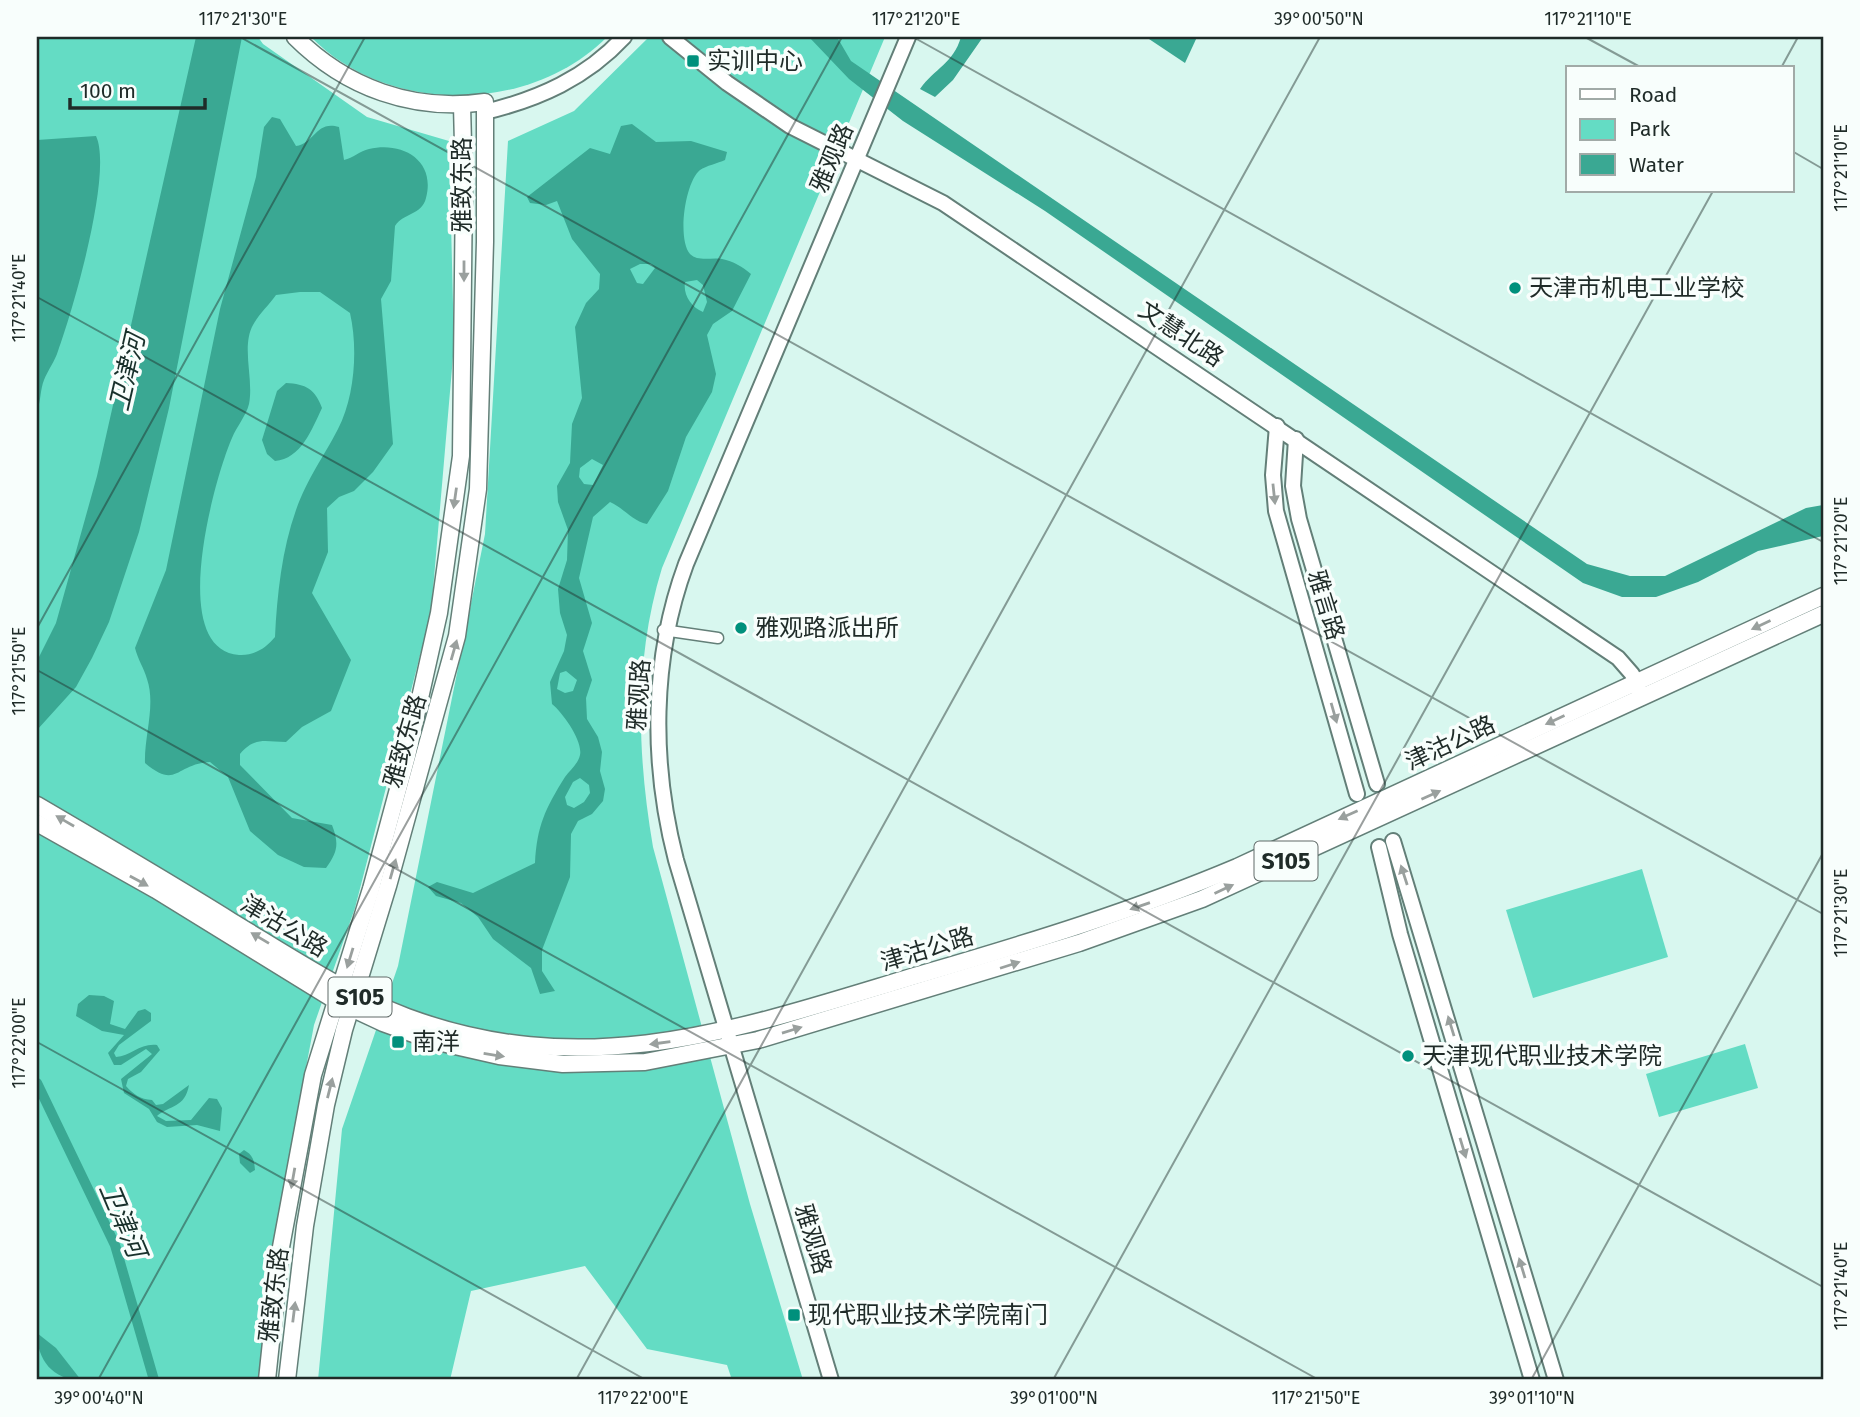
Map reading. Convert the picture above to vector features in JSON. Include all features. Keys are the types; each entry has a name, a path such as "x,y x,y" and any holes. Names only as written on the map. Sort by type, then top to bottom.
{"main road":[{"path":"283,37 322,71 371,98 404,108 461,110 485,107 556,89 589,68 624,37"},
{"path":"295,37 338,72 367,88 400,98 461,110"},
{"path":"485,107 567,74 614,37"},
{"name":"文慧北路","path":"670,37 762,108 807,136 930,187 1052,265 1627,657 1646,697"},
{"name":"文慧北路","path":"682,37 769,104 943,203 1277,426 1618,658 1640,681"},
{"name":"雅观路","path":"891,71 902,37"},
{"name":"雅观路","path":"829,1380 676,860 664,811 658,706 665,630 686,564 855,155 908,37"},
{"name":"雅致东路","path":"267,1380 281,1247 313,1075 346,998 457,636 478,489 485,107"},
{"name":"雅致东路","path":"287,1380 317,1151 346,998 407,756 439,613 460,469 464,320 461,110"},
{"name":"雅言路","path":"1277,426 1273,475 1276,511 1357,793"},
{"name":"雅言路","path":"1296,439 1293,470 1299,519 1377,784"},
{"name":"津沽公路","path":"727,1040 1151,902 1237,867 1823,596"},
{"name":"津沽公路","path":"37,823 405,1031 464,1049 563,1064 645,1062 1002,967 1202,899 1823,614"},
{"name":"津沽公路","path":"37,805 346,998"},
{"path":"1393,841 1556,1380"},
{"path":"1379,847 1395,918 1532,1380"}],"street":[{"path":"665,630 718,638"},
{"path":"1395,918 1415,909"},
{"path":"1453,1116 1476,1111"},
{"path":"1514,1320 1536,1315"}],"green space":[{"path":"37,37 258,37 263,44 367,117 449,141 454,345 431,613 355,908 314,1025 280,1206 263,1380 37,1380"},
{"path":"311,37 607,37 575,63 539,81 499,92 458,95 417,92 378,81 342,63"},
{"path":"649,37 885,37 662,568 653,602 643,671 641,741 653,847 750,1204 803,1380 732,1380 727,1365 647,1349 585,1266 471,1291 450,1380 318,1380 342,1129 398,966 485,534 508,141 574,111"},
{"path":"1642,869 1668,957 1533,998 1506,910"},
{"path":"1745,1044 1758,1088 1659,1117 1646,1074"}],"water":[{"path":"196,37 242,37 169,408 139,532 109,622 76,687 37,730 37,661 56,623 97,476"},
{"path":"809,37 837,37 851,61 1587,564 1630,576 1665,576 1806,508 1823,505 1823,536 1758,551 1698,582 1656,597 1622,597 1583,583 1045,211 903,121 849,79"},
{"path":"961,37 983,37 953,80 935,97 920,89 953,54"},
{"path":"1146,37 1197,37 1185,63"},
{"path":"272,117 280,119 296,146 308,141 320,129 339,127 344,160 381,147 404,151 414,156 421,164 428,185 421,208 395,226 391,281 381,299 393,444 373,472 354,491 339,497 327,508 328,552 312,593 351,660 331,711 302,727 286,742 256,742 240,754 240,765 292,818 332,825 336,847 326,868 304,867 278,855 250,831 228,777 210,762 170,775 164,775 145,763 150,699 146,675 135,648 166,570 220,309 256,177 264,127","holes":["320,292 350,313 354,356 348,402 338,429 306,488 291,525 281,572 275,637 259,650 239,655 217,646 205,624 200,594 207,522 224,458 249,404 248,343 253,325 276,295"]},
{"path":"632,124 656,142 691,141 727,152 725,160 700,170 690,186 683,224 686,247 693,256 726,260 751,274 732,311 713,324 707,335 716,374 712,392 686,437 668,491 647,524 610,502 593,517 579,578 592,623 583,651 592,680 586,698 587,719 598,737 602,752 600,771 605,789 603,801 592,814 578,821 571,834 570,877 542,950 542,971 555,991 540,994 531,968 493,939 478,917 461,903 436,896 428,887 437,882 473,893 535,863 540,828 547,809 580,755 575,735 552,704 550,682 564,651 567,635 560,613 558,589 567,560 568,530 558,502 557,486 570,463 572,424 582,398 575,327 586,303 599,289 600,274 572,239 557,201 546,205 530,203 527,197 590,148 610,154 621,126","holes":["640,264 651,264 655,268 643,284 637,283 630,269","697,280 703,285 707,302 703,312 689,300 685,282","592,459 603,465 593,485 584,484 579,477 580,468","566,671 577,680 573,691 565,693 557,689 560,673","580,778 589,785 590,793 584,802 574,808 567,805 565,797 573,782"]},
{"path":"96,136 100,154 99,179 89,242 65,331 57,355 44,380 37,411 37,140"},
{"path":"286,383 309,389 322,408 299,449 284,459 275,461 267,454 262,440 277,391"},
{"path":"89,995 104,996 114,1001 110,1024 125,1029 138,1011 145,1009 151,1013 151,1021 119,1045 114,1053 116,1057 121,1056 151,1045 157,1045 160,1050 141,1072 128,1079 126,1086 141,1098 152,1100 156,1105 163,1104 189,1085 181,1102 157,1116 166,1121 191,1120 209,1098 217,1099 222,1108 220,1131 197,1125 167,1127 157,1122 149,1109 124,1093 121,1079 152,1054 146,1049 121,1065 114,1065 108,1053 124,1035 102,1031 76,1016 78,1004"},
{"path":"244,1150 253,1161 255,1170 250,1173 240,1163 239,1154"},
{"path":"37,1333 56,1348 81,1380 62,1376 48,1367 40,1352"}],"waterway":[{"name":"卫津河","path":"37,1083 115,1245 154,1380"}],"place":[{"name":"实训中心","path":"693,61"},
{"name":"天津市机电工业学校","path":"1515,288"},
{"name":"雅观路派出所","path":"741,628"},
{"name":"南洋","path":"398,1042"},
{"name":"天津现代职业技术学院","path":"1408,1056"},
{"name":"现代职业技术学院南门","path":"794,1315"}]}
